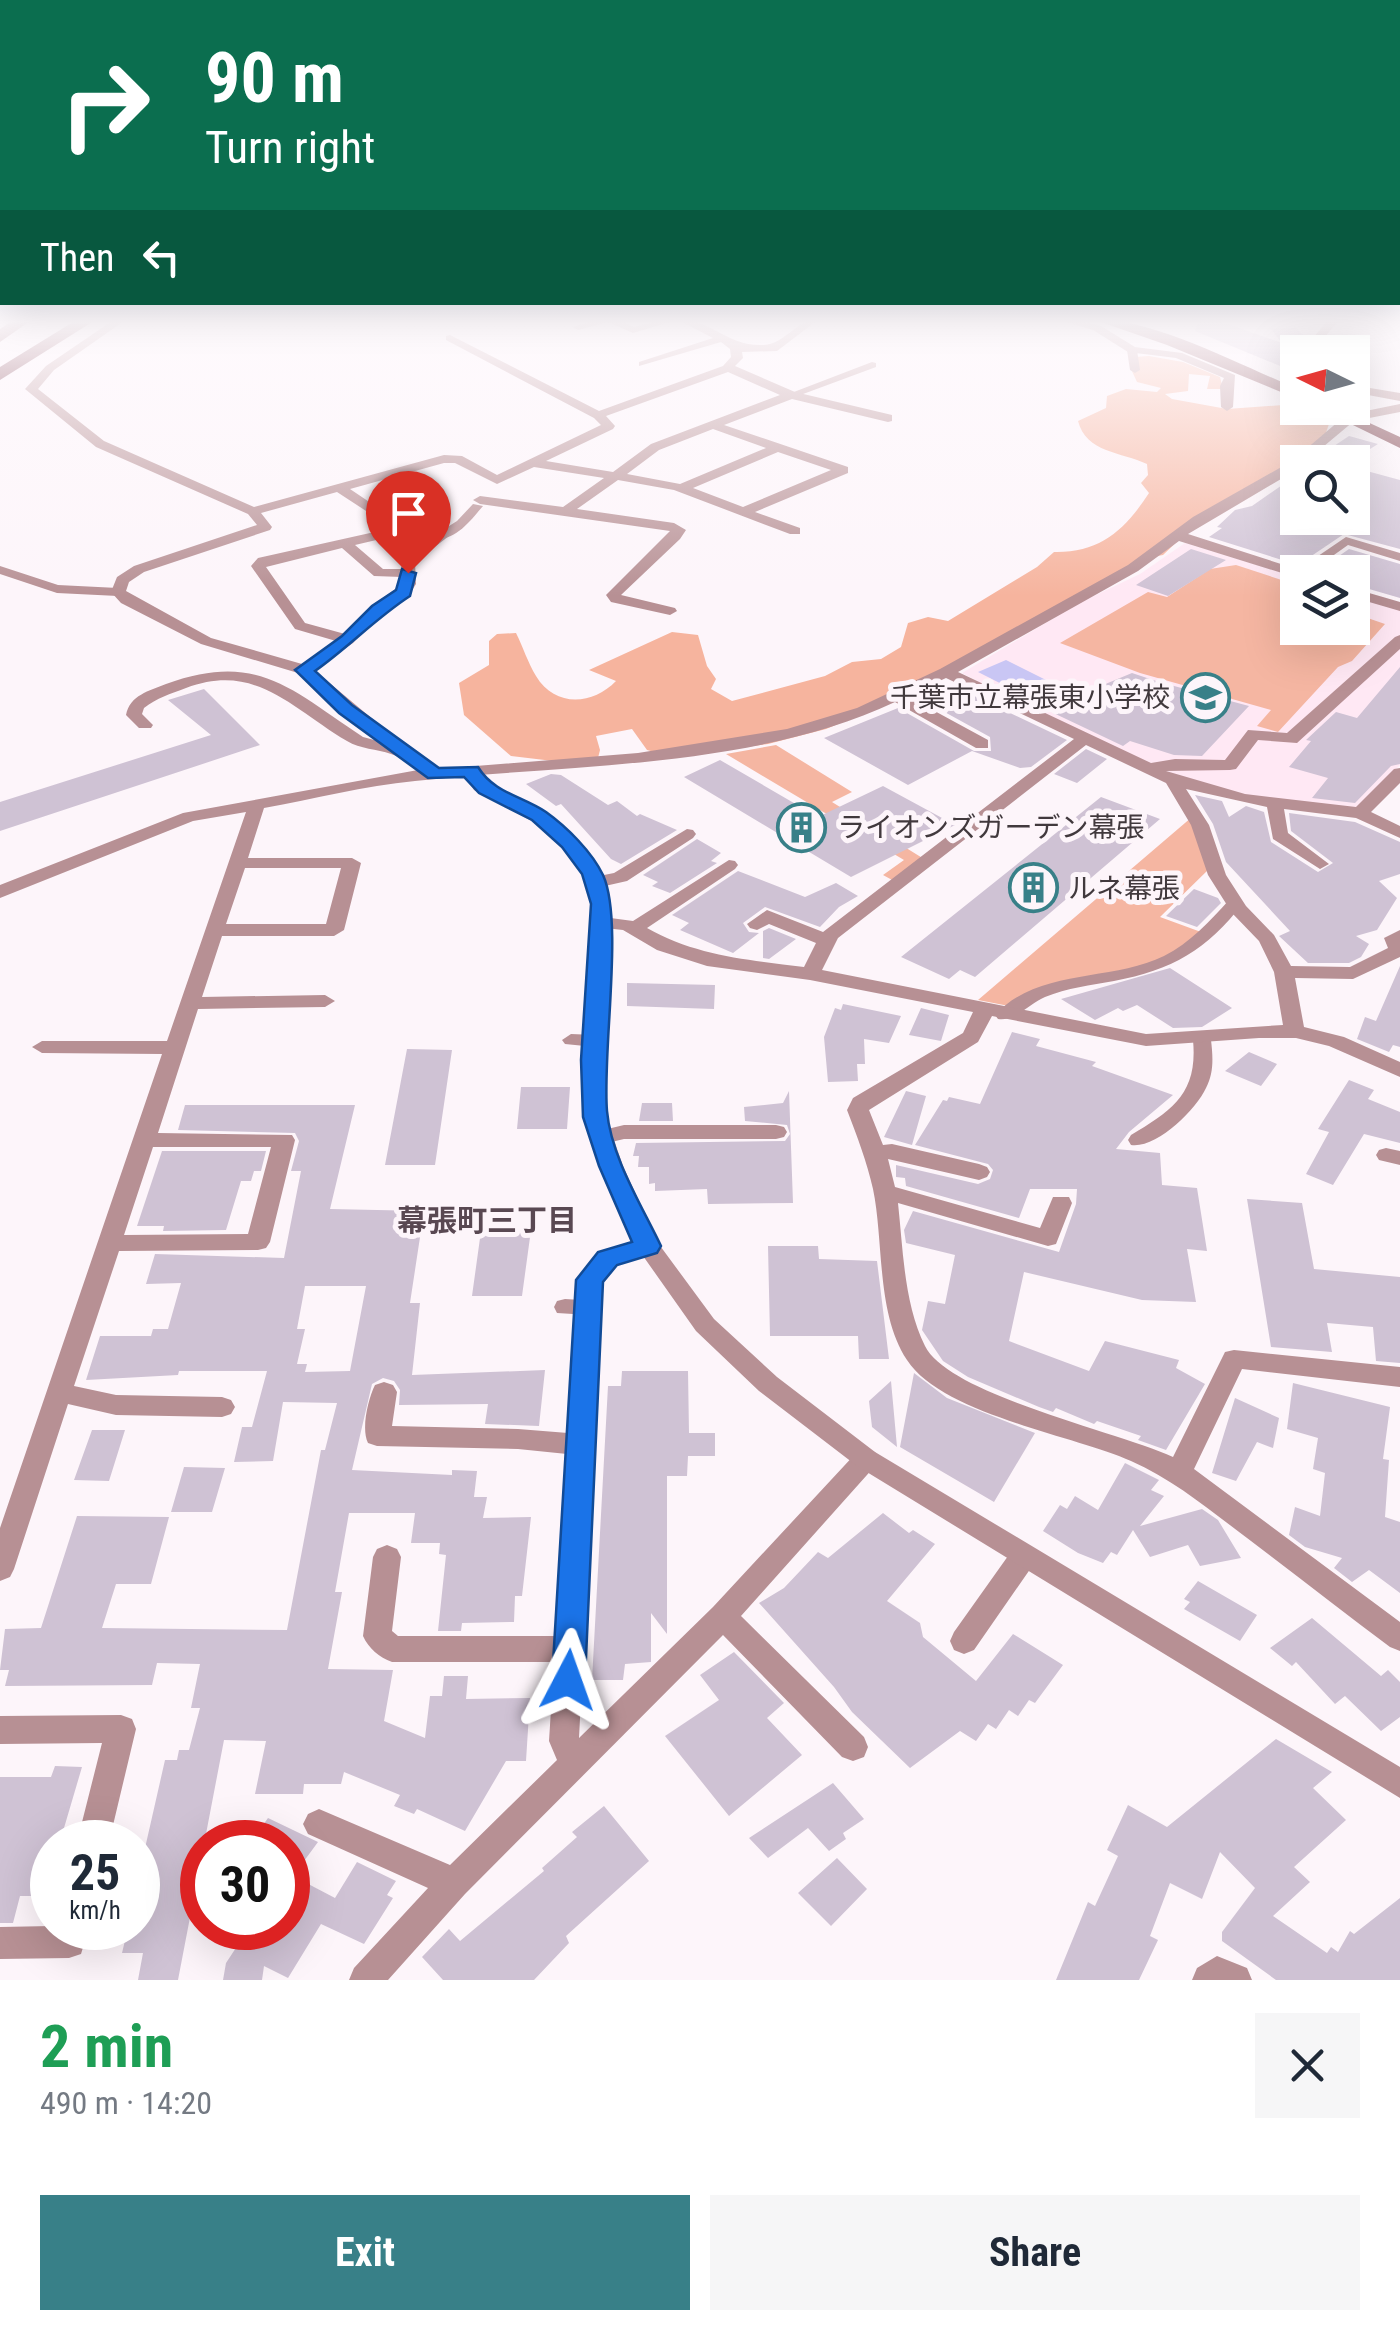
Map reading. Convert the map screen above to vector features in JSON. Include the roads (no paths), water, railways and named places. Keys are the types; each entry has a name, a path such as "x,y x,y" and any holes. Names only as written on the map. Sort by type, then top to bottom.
{"main road":[{"path":"1370,419 1400,430"},
{"path":"1370,423 1400,442"}],"street":[{"path":"59,411 100,444 253,511 265,527 140,569 122,580 118,592 126,600 206,642 304,670 400,751 435,774"},
{"path":"478,503 497,480 606,428 610,422 593,411"},
{"path":"598,414 605,411"},
{"path":"565,512 654,447 748,411"},
{"path":"860,411 888,418"},
{"path":"713,425 843,470 744,511"},
{"path":"1319,445 1343,425"},
{"path":"682,488 778,447"},
{"path":"253,511 444,459 457,459 497,480"},
{"path":"530,462 682,488 794,530"},
{"path":"0,892 190,817 435,774 638,758 789,734 863,711 946,672 1132,568 1198,520 1280,473"},
{"path":"338,487 395,524 384,534 263,561 258,566 300,626 348,640"},
{"path":"478,503 679,530 612,594 616,599 670,611"},
{"path":"304,670 348,640 378,609 404,592 408,561 442,536"},
{"path":"1180,536 1280,567"},
{"path":"345,543 379,573 408,573"},
{"path":"1370,598 1400,607"},
{"path":"1148,769 1176,764 1230,765 1254,734 1291,738 1318,710 1366,675 1400,640"},
{"path":"946,672 1172,780 1276,804 1360,813 1400,834"},
{"path":"145,725 134,715 136,706 149,696 195,679 228,674 249,676 271,684 357,741 400,751"},
{"path":"895,696 982,744"},
{"path":"810,974 834,940 1020,795 1083,740"},
{"path":"471,771 476,782 486,789 545,821 569,843 596,882 602,923 583,1040 595,1117 648,1246 705,1325 768,1384 866,1459 1400,1784"},
{"path":"1360,813 1400,772"},
{"path":"1172,780 1200,824 1216,875 1235,904 1267,939 1284,972 1295,1032"},
{"path":"0,1569 257,804"},
{"path":"1276,804 1279,836 1320,864"},
{"path":"596,882 620,877 687,834"},
{"path":"217,930 334,930 352,864 239,863"},
{"path":"634,928 729,866"},
{"path":"757,924 767,916 834,940"},
{"path":"602,923 634,928 685,955 810,974 994,1013 1146,1040 1202,1040 1295,1032 1337,1042 1399,1068"},
{"path":"1284,972 1354,973 1398,950 1394,938 1400,936"},
{"path":"192,1003 325,1000"},
{"path":"994,1013 959,1050 923,1073 861,1103 858,1110 876,1153 885,1192 895,1281 914,1351 926,1368 986,1402 1136,1452 1178,1472 1400,1638"},
{"path":"42,1047 177,1048"},
{"path":"603,1137 624,1132 762,1137"},
{"path":"109,1243 258,1242 284,1140 144,1140"},
{"path":"876,1153 892,1151 979,1172"},
{"path":"885,1192 1048,1238 1061,1203"},
{"path":"574,1766 564,1741 582,1445 577,1307 600,1264 626,1251 648,1246"},
{"path":"1178,1472 1234,1359 1246,1354 1400,1377"},
{"path":"58,1392 116,1405 222,1407"},
{"path":"384,1392 377,1436 518,1438 582,1445"},
{"path":"366,1980 454,1883 723,1616 866,1459"},
{"path":"387,1557 376,1636 392,1650 570,1649"},
{"path":"964,1641 1024,1557"},
{"path":"723,1616 853,1747"},
{"path":"0,1730 121,1729 98,1820"},
{"path":"319,1824 454,1883"},
{"path":"0,1943 30,1943"},
{"path":"1209,1980 1216,1973 1235,1980"}],"lane":[{"path":"442,536 461,524 478,503"},
{"path":"1326,555 1346,541 1400,558"},
{"path":"0,570 57,589 118,592"},
{"path":"994,1013 1048,988 1158,965 1204,938 1235,904"},
{"path":"1138,1140 1166,1124 1192,1100 1204,1069 1202,1040"}],"water":[{"path":"1006,660 1064,689 1035,701 978,672"}],"place":[{"name":"千葉市立幕張東小学校","path":"1205,697"},
{"name":"ライオンズガーデン幕張","path":"802,827"},
{"name":"ルネ幕張","path":"1033,888"}],"district":[{"name":"幕張町三丁目","path":"487,1221"}]}
